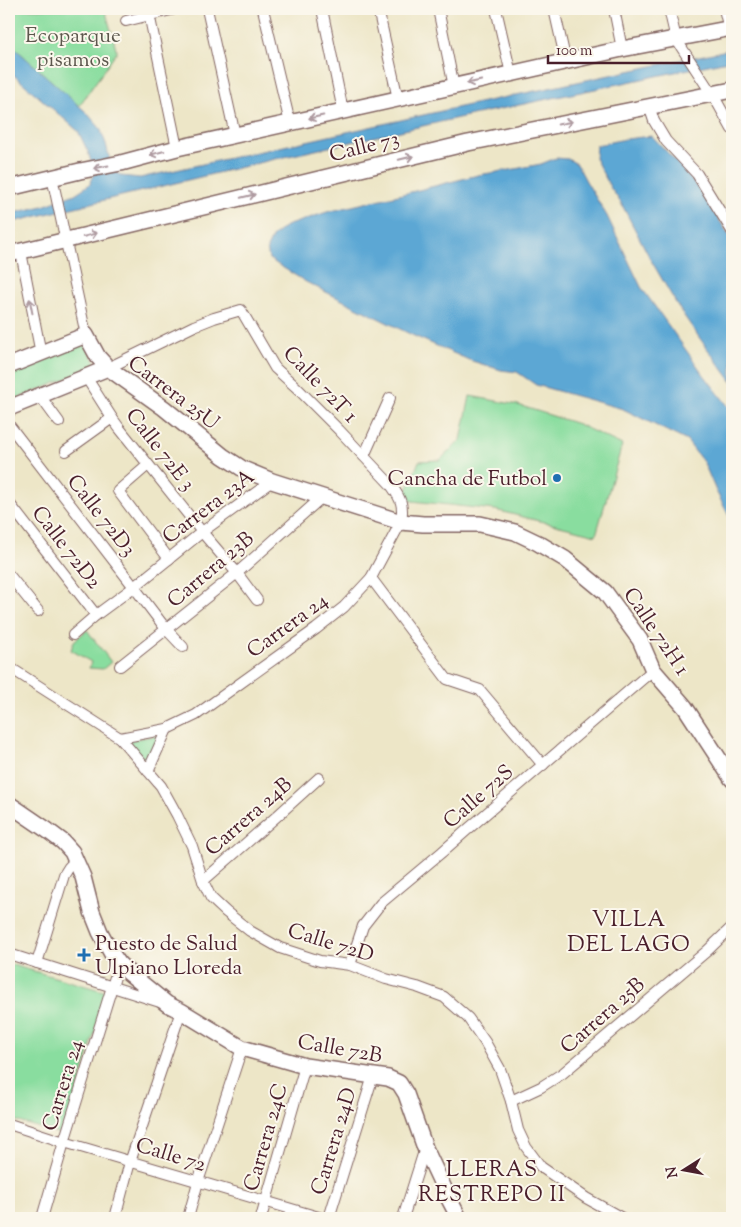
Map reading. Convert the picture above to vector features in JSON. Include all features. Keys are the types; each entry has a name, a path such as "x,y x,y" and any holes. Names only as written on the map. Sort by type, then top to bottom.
{"street":[{"path":"126,21 149,12 175,9"},
{"path":"207,9 235,135"},
{"path":"263,9 290,123"},
{"path":"322,9 343,111"},
{"path":"378,9 398,99"},
{"path":"438,9 454,87"},
{"path":"496,9 511,74"},
{"path":"554,9 566,62"},
{"path":"614,9 622,49"},
{"path":"669,9 679,44 732,129"},
{"path":"724,9 730,28"},
{"path":"149,12 177,148"},
{"name":"Calle 73","path":"9,188 54,184 80,171 121,163 177,148 622,49 679,44 730,28"},
{"name":"Calle 73","path":"15,253 65,236 126,226 468,143 732,90"},
{"path":"649,106 654,121 666,140 697,174 732,231"},
{"name":"Carrera 25U","path":"54,184 86,335 98,357 108,368 164,408 223,456 243,469 321,498 401,522"},
{"path":"15,253 41,354"},
{"name":"Calle 72T 1","path":"108,368 194,326 241,310 274,368 296,387 391,485 402,503 401,522"},
{"path":"9,366 86,335"},
{"path":"9,408 108,368"},
{"name":"Calle 72E 3","path":"86,377 112,418 148,465 257,600"},
{"path":"40,396 59,422"},
{"name":"Calle 72T 1","path":"364,456 390,398"},
{"path":"66,451 112,418"},
{"name":"Calle 72D3","path":"9,425 166,630 184,647"},
{"path":"148,465 118,491 169,559"},
{"name":"Carrera 23A","path":"73,635 202,532 272,481"},
{"name":"Carrera 23B","path":"120,666 237,573 321,498"},
{"name":"Calle 72D2","path":"9,503 96,615"},
{"name":"Carrera 24","path":"120,738 167,729 196,714 316,629 344,607 371,578 401,522"},
{"name":"Calle 72H 1","path":"401,522 480,524 515,532 565,559 605,592 640,640 653,670 685,707 732,779"},
{"path":"9,575 38,611"},
{"path":"371,578 447,679 480,690 542,765"},
{"name":"Calle 72D","path":"9,667 120,738 161,786 192,846 203,881 212,898 250,931 280,948 320,961 350,966 444,997 468,1018 485,1042 500,1069 511,1100 518,1130 526,1147 541,1166 586,1198 622,1218"},
{"name":"Calle 72S","path":"350,966 363,926 381,903 653,670"},
{"path":"148,771 167,729"},
{"name":"Carrera 24B","path":"203,881 319,778"},
{"path":"10,810 47,830 72,852 76,860 64,875 37,963"},
{"name":"Calle 72B","path":"76,860 92,912 112,954 119,964 174,1007 242,1048 305,1066 388,1078 399,1083 406,1094 425,1148 459,1218"},
{"name":"Carrera 25B","path":"511,1100 541,1088 563,1074 707,951 732,927"},
{"name":"Calle 72B","path":"9,954 174,1007"},
{"name":"Carrera 24","path":"42,1218 119,964"},
{"path":"114,1218 174,1007"},
{"path":"188,1218 242,1048"},
{"name":"Carrera 24C","path":"261,1218 305,1066"},
{"name":"Carrera 24D","path":"328,1218 373,1076"},
{"name":"Calle 72","path":"9,1124 130,1162 322,1218"},
{"path":"403,1218 425,1148"}],"green space":[{"name":"Ecoparque pisamos","path":"9,9 105,9 117,52 79,106 9,43"},
{"path":"84,342 98,366 9,402 9,372"},
{"name":"Cancha de Futbol","path":"470,396 518,405 578,424 622,445 596,535 495,510 403,500 419,461 440,460 461,440"},
{"path":"87,630 111,662 103,669 89,668 91,662 71,650 74,641"},
{"path":"160,735 147,763 129,743 129,740"},
{"path":"9,964 107,992 64,1135 9,1119"}],"water":[{"path":"9,43 86,112 100,128 112,169 121,176 140,178 732,49 732,60 271,160 9,223 9,214 43,206 75,194 90,184 94,175 88,152 78,131 9,71"},
{"path":"652,136 700,190 732,240 732,382 680,310 595,158 596,146 631,138"},
{"path":"556,158 568,159 577,164 607,216 641,287 732,411 732,522 704,463 687,441 623,409 536,385 517,372 501,370 469,360 412,335 306,282 269,259 267,248 273,236 286,226 327,212 478,175 541,164"}],"place":[{"name":"Cancha de Futbol","path":"557,478"},
{"name":"Puesto de Salud Ulpiano Lloreda","path":"84,955"}],"district":[{"name":"VILLA DEL LAGO","path":"629,930"},
{"name":"LLERAS RESTREPO II","path":"492,1180"}]}
